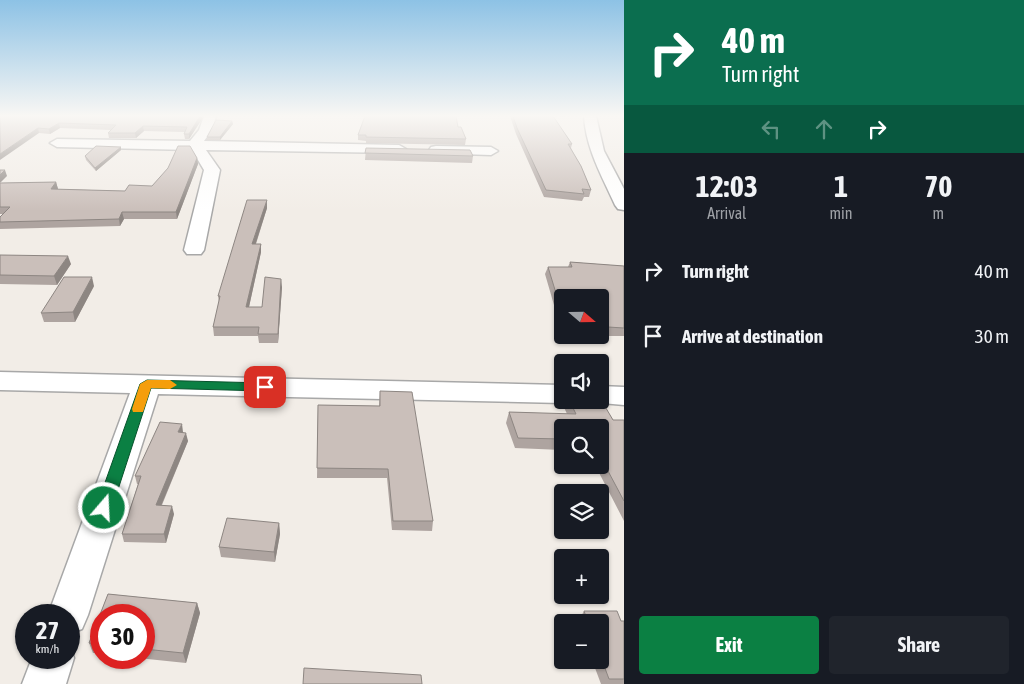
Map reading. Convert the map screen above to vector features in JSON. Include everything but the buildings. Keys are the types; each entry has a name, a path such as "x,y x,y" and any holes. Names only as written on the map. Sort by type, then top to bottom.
{"street":[{"path":"194,250 212,170 197,148"},
{"path":"369,148 491,151"},
{"path":"598,148 624,205"},
{"path":"0,380 554,394"},
{"path":"72,604 147,384"},
{"path":"609,395 624,396"},
{"path":"44,684 49,669"}],"slow traffic":[{"path":"138,409 147,384 170,385"}],"route":[{"path":"104,508 147,384 265,387"}]}
